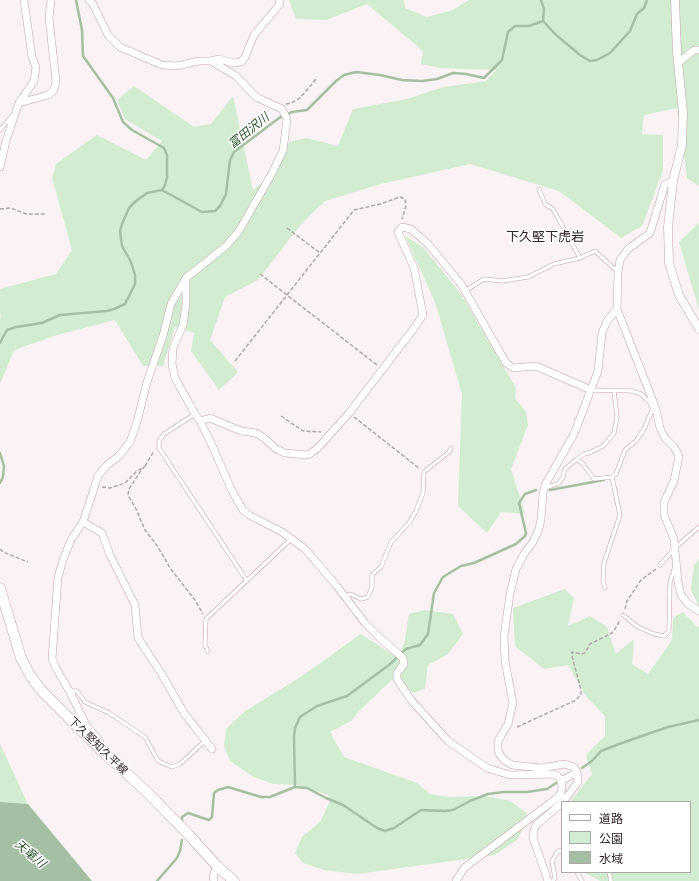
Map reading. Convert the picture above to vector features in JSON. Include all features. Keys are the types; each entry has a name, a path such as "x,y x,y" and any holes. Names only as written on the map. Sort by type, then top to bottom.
{"main road":[{"name":"下久堅知久平線","path":"0,588 17,646 30,675 40,689 102,751 147,792 184,829 217,866 234,881"}],"street":[{"path":"0,167 6,141 16,111 34,81 36,67 32,57 24,0"},
{"path":"20,103 48,95 54,90 56,81 49,18 51,0"},
{"path":"89,0 93,4 108,35 120,47 162,65 176,66 218,59 234,63 241,62 245,57 254,35 280,4 280,0"},
{"path":"674,0 683,112 682,144 673,181 668,227 669,263 679,295 699,329"},
{"path":"679,62 694,50 699,50"},
{"path":"102,751 99,740 86,725 70,691 52,659 58,577 64,557 71,540 84,522 98,476 107,465 120,456 130,442 137,422 146,382 163,336 171,304 186,278 226,246 239,231 283,151 287,119 283,110 256,97 236,76 211,61"},
{"path":"673,181 665,184 650,233 628,249 620,260 618,272 617,309 660,428 665,438 674,447 679,456 674,481 664,502 664,515 674,539 678,582 681,595 688,604 699,610"},
{"path":"200,421 210,418 241,431 256,433 276,449 285,453 301,456 308,455 318,448 349,414 423,315 414,268 398,232 402,227 411,229 428,244 461,284 506,363 513,368 536,366 591,390"},
{"path":"186,278 186,304 183,325 173,348 172,364 175,378 178,386 200,421 232,491 243,510 249,515 282,532 305,549 365,623 403,658 404,664 397,673 397,679 411,700 448,741 487,768 510,775 553,774 559,777 561,781 562,788 557,798 464,868 456,881"},
{"path":"563,801 578,782 577,772 574,767 568,764 542,768 512,765 504,760 498,752 498,741 508,724 513,703 505,661 504,636 510,594 516,569 539,530 544,488 574,434 598,371 602,333 607,321 617,309"},
{"path":"84,522 102,533 110,555 135,605 138,638 161,672 184,713 212,749"},
{"path":"561,781 577,772"},
{"path":"548,881 533,838 534,831 536,825 561,803"},
{"path":"214,881 213,876 217,866"}],"lane":[{"path":"0,130 16,111"},
{"path":"539,189 545,204 553,209 580,258"},
{"path":"465,291 484,279 502,281 528,277 554,264 580,258 595,251 618,272"},
{"path":"577,459 583,464 594,479 612,477 616,474 625,450 636,441 654,408 641,394 632,391 591,390"},
{"path":"544,488 554,486 559,483 563,478 565,470 577,459 584,454 602,446 614,433 617,417 614,391"},
{"path":"195,414 164,434 158,448 247,581"},
{"path":"345,597 350,594 361,599 368,597 372,586 372,575 381,567 391,542 408,523 416,511 423,493 424,472 449,452 451,448"},
{"path":"605,588 603,582 604,563 620,515 612,477"},
{"path":"660,565 675,548 699,527"},
{"path":"208,652 205,645 206,619 291,539"},
{"path":"623,614 638,627 654,634 664,636 669,631 670,582 676,561"},
{"path":"70,691 77,691 85,702 109,713 145,737 158,761 172,767 180,764 206,740"},
{"path":"553,881 555,878 552,862 558,851 561,851"}],"path":[{"path":"274,105 291,103 300,98 318,78"},
{"path":"235,361 354,210 380,204 400,197 405,199 406,206 402,219 402,227"},
{"path":"0,208 11,208 26,214 45,214"},
{"path":"287,228 320,253"},
{"path":"260,274 383,370"},
{"path":"349,414 424,472"},
{"path":"281,416 303,431 314,431 331,435"},
{"path":"159,444 129,489 128,495 145,530 206,619"},
{"path":"98,489 103,487 110,488 125,483 136,472 145,466"},
{"path":"0,549 3,552 28,562"},
{"path":"517,727 574,701 581,695 572,652 581,654 585,653 590,644 612,633 623,614 627,602 641,580 660,565"}],"green space":[{"path":"289,0 404,0 405,8 427,17 453,10 469,0 699,0 699,186 687,178 677,108 644,115 642,134 663,135 663,171 642,226 621,238 559,191 470,164 381,184 325,201 302,223 258,280 225,297 210,340 238,372 219,390 191,351 194,333 175,327 163,366 143,366 115,320 57,335 14,350 0,384 0,289 56,274 72,250 52,178 56,164 97,135 146,160 162,141 125,119 117,100 134,86 194,127 211,124 233,96 253,190 271,175 289,142 306,138 338,146 353,109 407,99 444,87 486,81 496,70 440,68 421,64 423,51 367,4 326,20 296,19"},
{"path":"699,223 699,310 679,242"},
{"path":"405,236 423,247 461,294 516,388 515,398 526,412 528,425 511,469 525,514 501,512 487,533 458,506 462,394 435,302"},
{"path":"699,559 699,607 691,590 694,565"},
{"path":"565,589 574,598 568,626 590,616 607,627 616,654 634,639 632,664 648,674 672,640 673,618 683,612 697,627 699,626 699,881 600,881 586,873 691,873 691,801 571,801 592,774 586,755 605,736 605,716 586,696 568,665 544,669 515,646 513,608"},
{"path":"425,610 453,614 463,634 448,654 428,665 425,689 413,693 393,679 358,712 351,721 330,732 344,757 417,783 430,794 448,797 484,796 510,801 527,813 518,839 495,855 357,874 324,870 303,863 295,853 302,837 320,822 330,801 328,795 296,785 273,784 254,777 230,761 224,746 226,729 244,712 302,676 361,634 398,658 405,640 409,614"},
{"path":"0,744 28,804 0,802"}],"water":[{"name":"天竜川","path":"0,802 28,804 92,881 0,881"}],"waterway":[{"path":"76,0 82,30 83,56 113,98 123,122 132,130 164,148 167,155 167,177 162,190"},
{"path":"541,0 544,9 543,21"},
{"name":"富田沢川","path":"0,343 7,330 16,327 42,323 60,315 107,311 125,304 135,284 135,275 131,262 122,246 120,231 129,208 147,193 162,190 202,212 215,211 220,206 226,194 230,160 234,152 279,118 292,112 307,110 344,75 356,72 402,80 422,81 437,79 453,73 484,78 502,60 508,32 515,26 529,26 543,21 555,34 580,55 590,61 597,60 610,53 630,31 637,14 644,8 647,0"},
{"name":"富田沢川","path":"0,453 4,466 3,477 0,483"},
{"path":"550,490 604,480"},
{"path":"295,787 294,737 295,728 300,717 317,706 347,696 389,665 406,649 420,645 428,634 434,593 443,577 461,566 474,563 516,544 525,536 526,533 519,503 525,494 536,490"},
{"path":"582,768 592,761 601,751 668,727 699,720"},
{"path":"182,822 182,817 188,813 209,820 212,817 214,793 228,787 261,797 270,797 295,787 307,788 343,805 377,828 385,831 394,828 421,810 453,810 488,794 527,792 547,789 556,783"},
{"path":"157,881 177,858 182,840"}],"district":[{"name":"下久堅下虎岩","path":"545,237"}]}
